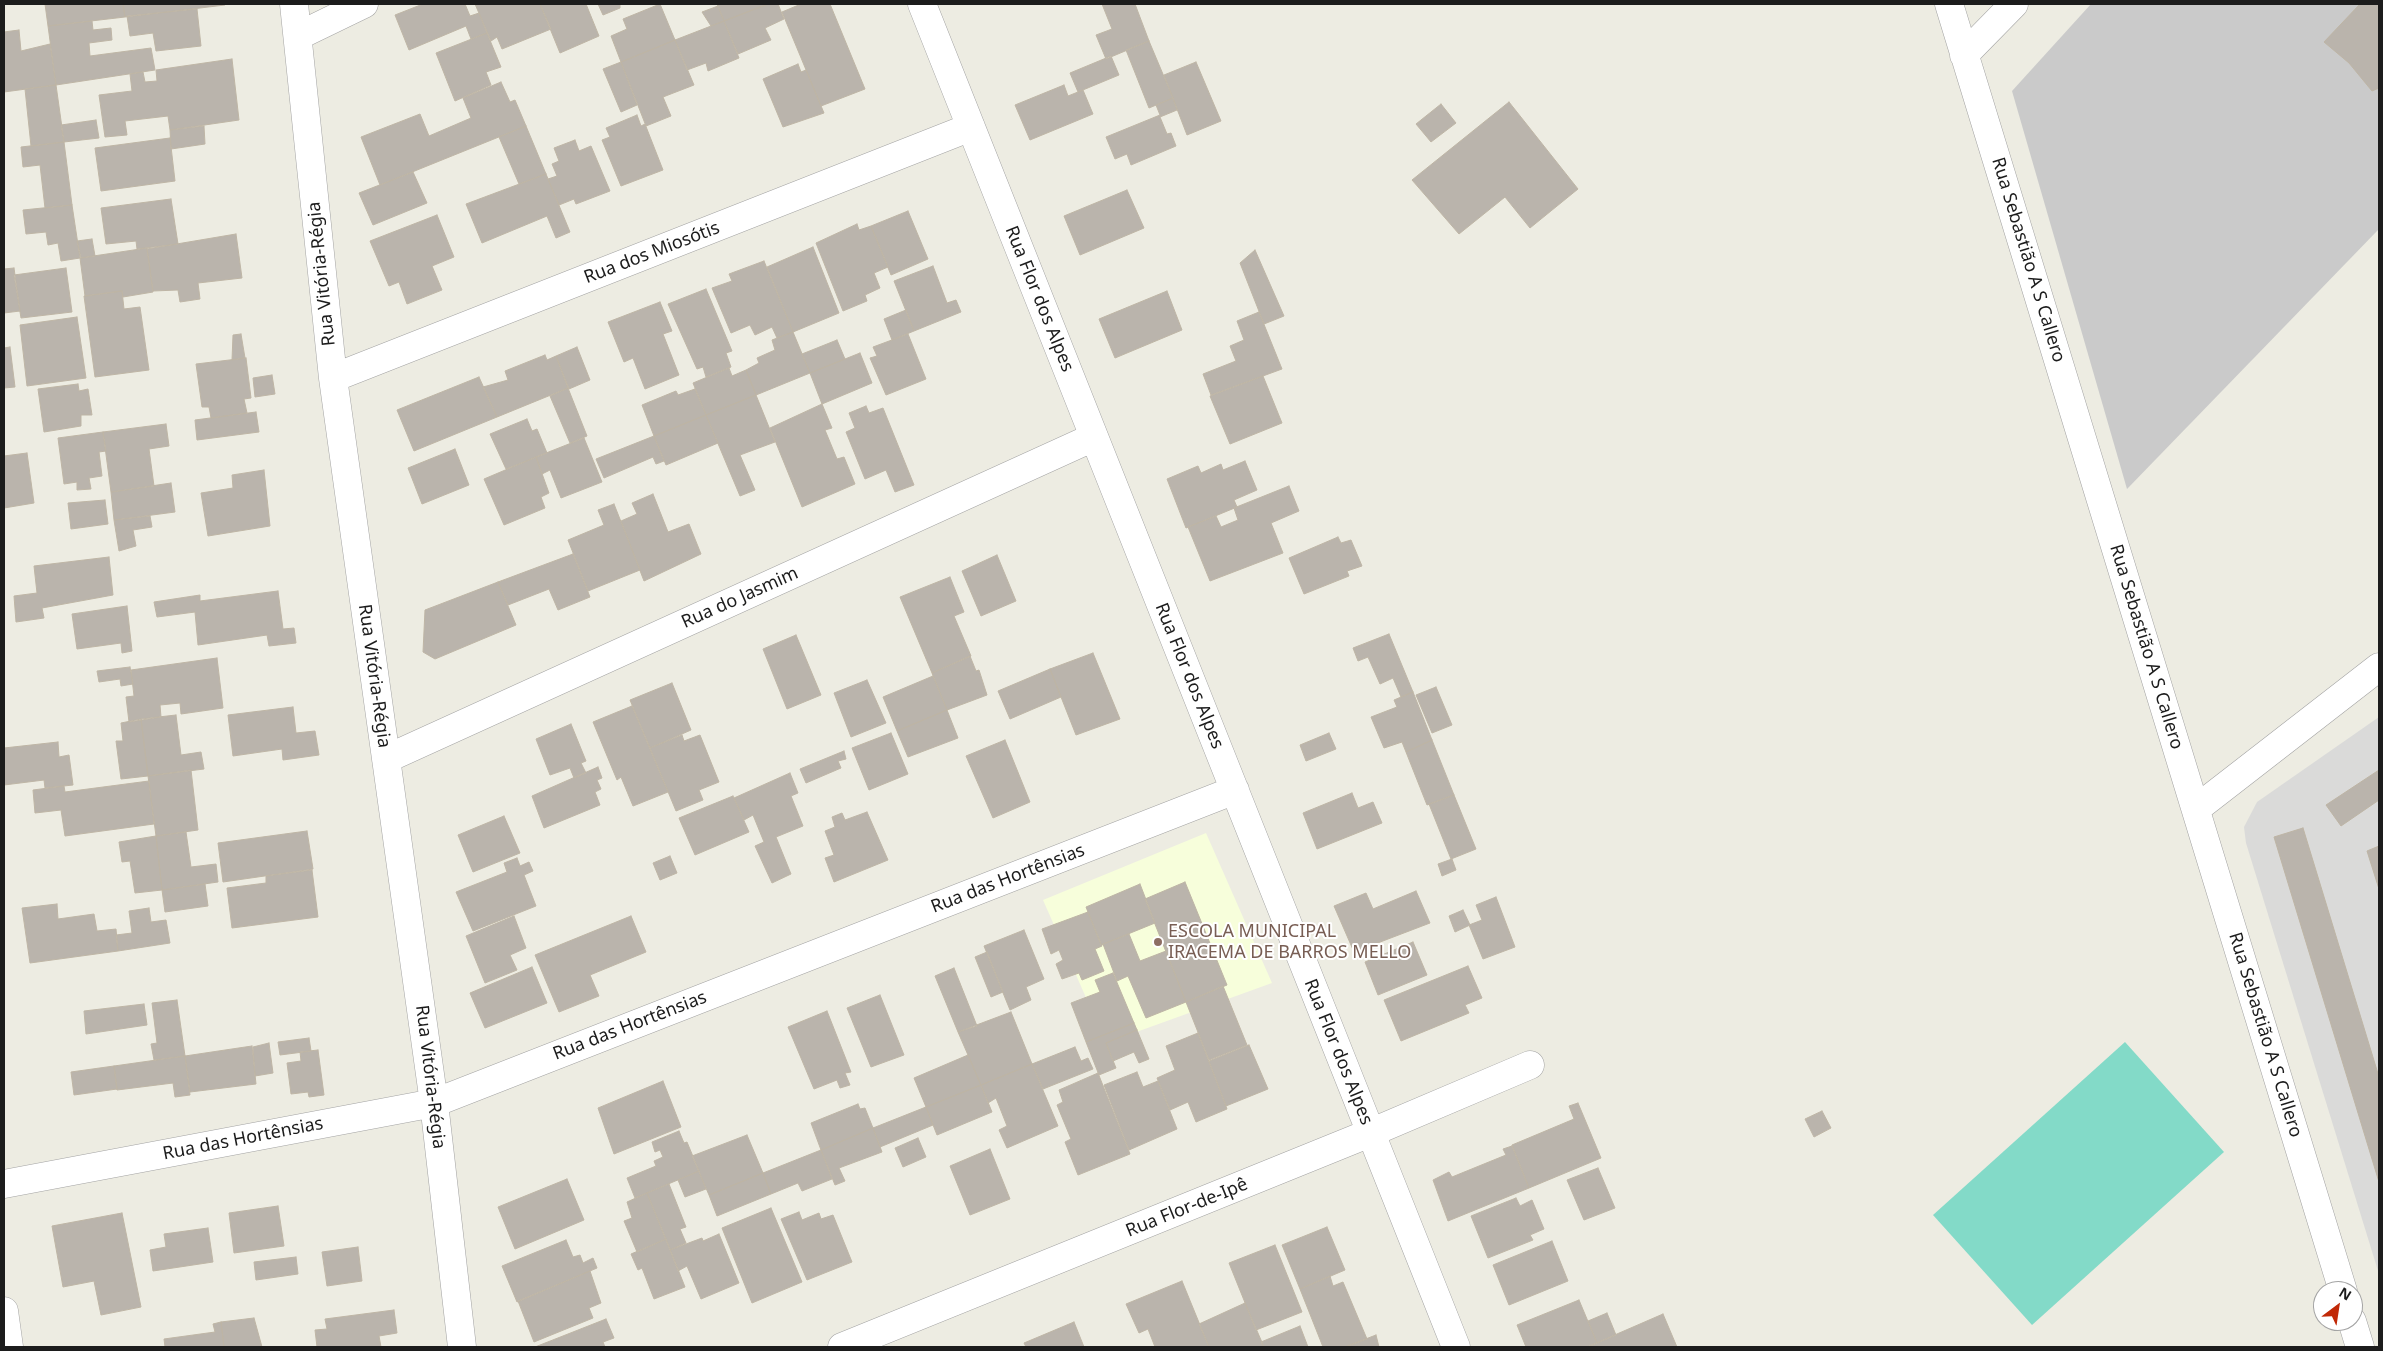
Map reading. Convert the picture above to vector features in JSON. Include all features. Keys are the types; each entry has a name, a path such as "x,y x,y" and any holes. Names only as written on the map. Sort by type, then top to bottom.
{"street":[{"name":"Rua Vitória-Régia","path":"294,4 333,378 434,1102 462,1347"},
{"path":"298,36 364,4"},
{"name":"Rua Flor dos Alpes","path":"922,4 1456,1347"},
{"name":"Rua Sebastião A S Callero","path":"1949,4 2340,1281"},
{"path":"1964,55 2014,4"},
{"name":"Rua dos Miosótis","path":"333,378 971,127"},
{"name":"Rua do Jasmim","path":"386,759 1094,437"},
{"path":"2196,809 2379,667"},
{"name":"Rua das Hortênsias","path":"4,1184 434,1102 1234,790"},
{"name":"Rua Flor-de-Ipê","path":"842,1347 1370,1133 1530,1065"},
{"path":"4,1311 9,1347"},
{"path":"2355,1331 2360,1347"}],"shaded area":[{"path":"2091,4 2379,4 2379,229 2127,489 2012,91"},
{"path":"2379,717 2379,1274 2246,843 2244,827 2257,802"},
{"name":"ESCOLA MUNICIPAL IRACEMA DE BARROS MELLO","path":"1206,833 1272,983 1106,1043 1043,900"},
{"path":"2125,1042 2224,1152 2032,1325 1933,1215"}],"building":[{"path":"45,4 123,4 125,17 48,26"},
{"path":"123,4 225,4 225,5 125,17"},
{"path":"423,4 465,4 470,16 479,13 487,33 471,39 466,26 409,50 395,15"},
{"path":"475,4 540,4 551,29 502,49 497,37 491,41"},
{"path":"540,4 586,4 599,36 560,53"},
{"path":"598,4 620,4 620,8 603,15"},
{"path":"660,4 675,40 621,62 611,36 627,29 623,19"},
{"path":"717,4 768,4 724,21"},
{"path":"768,4 778,4 784,19 765,28 771,40 738,54 724,21"},
{"path":"801,4 830,4 865,89 821,106 782,12"},
{"path":"1102,4 1135,4 1149,41 1106,59 1096,35 1112,29"},
{"path":"2360,4 2379,4 2379,88 2372,91 2349,63 2324,42"},
{"path":"718,6 724,21 711,26 702,12"},
{"path":"197,9 201,46 156,51 153,33 130,36 127,16"},
{"path":"92,21 93,30 111,28 112,40 89,43 90,56 151,48 155,70 56,85 48,26"},
{"path":"724,21 739,58 708,71 706,63 687,70 675,40"},
{"path":"19,30 21,51 50,44 56,85 4,92 4,32"},
{"path":"487,33 501,67 486,72 491,85 455,101 436,53"},
{"path":"675,40 694,85 663,97 671,116 646,126 621,62"},
{"path":"1149,41 1173,98 1149,108 1126,50"},
{"path":"1111,56 1119,75 1078,92 1070,73"},
{"path":"232,59 239,120 170,130 168,116 125,121 127,135 105,137 99,95 132,91 130,74 143,72 145,82 157,81 156,70"},
{"path":"621,62 637,105 621,112 603,69"},
{"path":"1196,62 1221,121 1187,135 1164,75"},
{"path":"798,64 801,72 806,70 824,113 783,127 763,79"},
{"path":"501,82 510,102 515,100 526,126 380,185 361,137 420,114 429,136 471,118 463,98"},
{"path":"56,85 64,142 31,146 25,89"},
{"path":"1064,85 1068,96 1083,90 1093,114 1030,140 1015,105"},
{"path":"1173,98 1177,110 1160,117 1167,134 1171,133 1176,146 1131,165 1127,154 1115,159 1106,137 1160,115 1156,105"},
{"path":"1509,102 1578,189 1530,228 1505,197 1459,234 1412,180"},
{"path":"1441,104 1456,123 1431,142 1416,124"},
{"path":"637,115 641,126 645,124 663,170 621,186 602,140 610,137 606,128"},
{"path":"96,120 99,138 64,142 61,125"},
{"path":"204,126 205,144 171,149 170,130"},
{"path":"526,126 546,174 519,184 499,137"},
{"path":"170,138 175,181 101,191 95,148"},
{"path":"575,140 579,151 591,146 610,191 576,204 574,199 559,205 548,179 557,176 552,164 559,161 554,148"},
{"path":"64,142 72,205 45,208 40,165 23,167 21,147"},
{"path":"413,172 427,203 373,225 359,193"},
{"path":"546,174 570,232 556,238 547,216 482,243 466,204"},
{"path":"1127,190 1144,228 1080,255 1064,216"},
{"path":"171,199 178,244 137,249 136,241 106,244 101,208"},
{"path":"72,205 80,258 61,261 58,243 48,245 46,232 26,234 23,210"},
{"path":"908,211 928,259 891,275 871,226"},
{"path":"437,215 454,257 432,266 442,290 407,304 399,282 389,286 370,241"},
{"path":"857,224 859,230 871,226 888,267 874,273 880,288 865,295 867,301 843,311 816,243"},
{"path":"236,234 242,278 198,283 200,299 180,302 178,290 153,291 147,249"},
{"path":"92,239 95,256 81,258 77,241"},
{"path":"813,247 839,313 793,332 767,267"},
{"path":"147,248 153,292 123,297 122,291 85,296 80,258"},
{"path":"1255,250 1284,316 1264,324 1240,263"},
{"path":"764,261 793,332 777,338 772,327 755,335 750,325 731,333 712,288 732,281 729,274"},
{"path":"933,266 947,303 956,300 961,312 914,331 894,281"},
{"path":"14,268 20,311 4,313 4,269"},
{"path":"66,268 72,312 21,318 14,275"},
{"path":"706,289 732,351 726,353 731,367 706,377 703,367 697,369 668,304"},
{"path":"122,291 124,309 140,307 149,370 95,377 84,296"},
{"path":"1167,291 1182,330 1115,358 1099,319"},
{"path":"660,302 672,331 663,334 679,375 645,389 633,358 624,362 608,322"},
{"path":"906,310 914,331 892,340 884,319"},
{"path":"1259,312 1282,369 1211,395 1203,374 1236,361 1230,346 1244,340 1237,321"},
{"path":"77,317 86,378 27,386 20,325"},
{"path":"793,332 810,373 756,395 746,370 759,363 757,358 775,350 772,340"},
{"path":"241,334 245,358 232,360 233,335"},
{"path":"908,334 926,379 886,395 870,358 877,356 873,347"},
{"path":"837,340 845,359 810,373 802,354"},
{"path":"10,347 15,387 4,388 4,348"},
{"path":"577,347 590,380 569,389 556,356"},
{"path":"860,353 872,383 822,404 810,373"},
{"path":"545,355 547,360 556,356 568,388 497,417 483,387 508,380 505,371"},
{"path":"246,358 251,398 244,399 247,413 211,418 209,407 202,407 196,364"},
{"path":"729,368 732,376 746,370 756,395 706,415 693,383"},
{"path":"272,375 275,394 255,397 253,378"},
{"path":"1263,376 1282,423 1230,444 1210,396"},
{"path":"479,377 497,417 414,451 397,410"},
{"path":"78,384 79,391 88,389 92,415 81,415 81,426 44,432 38,389"},
{"path":"568,388 587,436 570,443 550,396"},
{"path":"695,389 706,415 654,436 642,405 676,391 678,395"},
{"path":"756,395 775,442 740,455 755,490 740,496 706,415"},
{"path":"822,404 832,428 825,430 837,459 844,457 855,484 802,507 770,428"},
{"path":"866,406 869,413 883,408 914,485 895,492 886,470 865,479 846,432 855,428 849,413"},
{"path":"256,412 259,432 197,440 195,420"},
{"path":"706,415 718,443 666,465 654,436"},
{"path":"527,419 532,431 537,429 547,453 506,469 490,434"},
{"path":"166,424 169,446 149,449 154,486 111,492 103,432"},
{"path":"103,432 106,451 99,452 102,476 89,478 91,489 77,490 77,482 64,484 58,438"},
{"path":"654,436 664,461 656,464 653,457 604,478 596,459"},
{"path":"584,438 602,482 561,498 550,470 542,474 536,457"},
{"path":"455,449 469,485 422,504 408,468"},
{"path":"27,453 34,503 4,508 4,456"},
{"path":"536,457 549,493 541,497 545,508 504,525 484,479"},
{"path":"1245,461 1257,490 1234,500 1237,507 1186,528 1167,479 1198,466 1201,473 1221,464 1223,470"},
{"path":"264,470 270,526 208,536 201,493 233,488 232,475"},
{"path":"171,483 175,512 114,520 111,492"},
{"path":"1289,486 1299,511 1271,523 1283,553 1210,581 1188,527 1216,516 1221,527 1238,520 1234,508"},
{"path":"653,494 668,532 689,524 701,554 644,581 621,521 637,514 632,503"},
{"path":"105,500 108,524 71,529 68,503"},
{"path":"614,504 640,570 588,591 568,540 604,525 598,510"},
{"path":"150,516 152,527 133,530 136,546 119,551 114,520"},
{"path":"1338,537 1341,543 1351,540 1362,566 1347,571 1349,576 1304,594 1289,558"},
{"path":"573,554 590,597 558,610 549,589 508,605 498,582"},
{"path":"997,555 1016,601 981,616 962,571"},
{"path":"109,557 113,595 42,608 44,618 16,622 14,596 37,593 34,566"},
{"path":"950,577 964,612 954,616 971,656 932,673 900,597"},
{"path":"498,582 516,625 435,659 423,652 425,610"},
{"path":"278,591 283,629 294,628 296,643 269,646 267,635 198,645 195,612 157,617 154,602 200,595 200,601"},
{"path":"127,606 132,651 122,653 121,643 77,649 72,614"},
{"path":"1389,634 1413,692 1401,697 1393,678 1380,684 1368,657 1358,661 1353,648"},
{"path":"796,635 821,695 787,709 763,649"},
{"path":"1093,653 1120,719 1076,735 1050,669"},
{"path":"970,656 976,671 979,670 987,695 947,710 932,673"},
{"path":"217,658 223,708 181,714 180,703 160,705 161,717 129,722 126,697 134,696 131,670"},
{"path":"130,667 133,684 121,686 120,679 99,682 97,671"},
{"path":"1050,669 1061,697 1010,719 998,691"},
{"path":"933,676 947,710 897,731 883,697"},
{"path":"867,680 886,723 851,737 834,693"},
{"path":"672,683 691,730 650,748 630,700"},
{"path":"1436,687 1452,725 1432,733 1416,695"},
{"path":"1413,692 1432,740 1406,752 1402,742 1384,748 1371,717 1397,707 1394,700"},
{"path":"632,706 668,792 633,806 621,777 617,780 593,722"},
{"path":"293,707 296,733 315,731 319,755 283,760 282,749 233,756 228,715"},
{"path":"947,710 958,738 908,757 897,731"},
{"path":"176,715 181,755 201,752 204,769 148,776 141,719"},
{"path":"141,719 148,776 121,779 116,741 123,741 121,723"},
{"path":"571,724 586,761 581,763 586,773 574,778 570,768 550,775 536,739"},
{"path":"891,733 908,774 869,790 852,748"},
{"path":"1329,733 1336,749 1306,761 1300,745"},
{"path":"682,735 684,741 700,735 719,782 699,790 703,800 676,811 650,748"},
{"path":"1005,740 1030,802 993,818 966,756"},
{"path":"1432,740 1454,795 1427,805 1406,752"},
{"path":"58,742 59,757 69,755 73,785 45,788 44,780 4,785 4,748"},
{"path":"844,751 846,759 838,761 841,768 806,783 800,769"},
{"path":"598,767 602,778 597,780 601,789 595,792 600,805 544,828 532,796"},
{"path":"191,770 198,830 156,836 148,776"},
{"path":"2379,770 2379,800 2341,826 2326,805"},
{"path":"790,773 798,793 791,796 803,826 776,837 791,874 772,883 755,846 764,842 753,815 744,820 734,798"},
{"path":"149,781 154,824 65,836 61,810 35,813 33,790 64,786 65,792"},
{"path":"1352,793 1358,808 1373,802 1382,823 1317,849 1303,813"},
{"path":"1454,795 1476,849 1451,859 1429,804"},
{"path":"733,796 749,832 695,855 679,818"},
{"path":"867,812 888,860 834,882 825,858 834,855 825,831 835,827 832,817 842,813 845,820"},
{"path":"504,816 520,853 473,872 458,835"},
{"path":"2303,828 2379,1077 2379,1182 2274,837"},
{"path":"307,831 313,869 223,882 218,843"},
{"path":"186,832 191,867 216,864 218,882 162,890 156,836"},
{"path":"156,836 162,890 135,893 130,861 122,862 119,842"},
{"path":"2379,846 2379,889 2367,851"},
{"path":"670,856 677,873 660,880 653,863"},
{"path":"517,858 520,866 529,862 533,871 524,875 536,906 473,931 456,892 507,872 504,863"},
{"path":"1452,859 1456,870 1442,876 1438,864"},
{"path":"312,870 318,917 232,928 227,888 266,883 266,876"},
{"path":"1185,882 1227,985 1186,1002 1145,899"},
{"path":"205,884 208,906 165,912 162,890"},
{"path":"1140,884 1155,923 1101,945 1086,907"},
{"path":"1416,891 1430,923 1354,952 1334,906 1366,893 1373,909"},
{"path":"1496,897 1515,947 1483,959 1469,925 1482,920 1476,905"},
{"path":"57,904 58,919 94,914 97,931 116,929 118,951 30,963 22,908"},
{"path":"149,908 151,922 166,920 170,943 118,951 116,935 132,933 129,911"},
{"path":"1463,910 1470,925 1455,932 1449,916"},
{"path":"1088,912 1102,946 1095,949 1104,971 1082,980 1079,973 1062,979 1056,964 1063,960 1059,950 1051,954 1042,929"},
{"path":"514,916 526,948 510,955 517,970 485,983 466,936"},
{"path":"631,916 646,952 590,975 599,996 559,1012 535,955"},
{"path":"1024,930 1044,979 1026,987 1031,1000 1010,1010 984,946"},
{"path":"1129,934 1140,961 1166,951 1186,1002 1146,1018 1128,976 1117,981 1103,944"},
{"path":"1413,942 1427,975 1378,995 1365,962"},
{"path":"987,952 1003,992 991,997 975,957"},
{"path":"1468,966 1482,998 1465,1005 1469,1013 1401,1041 1384,1000"},
{"path":"532,967 547,1003 485,1028 470,993"},
{"path":"954,968 977,1026 958,1032 935,976"},
{"path":"1113,973 1134,1023 1086,1042 1071,1003 1100,992 1095,980"},
{"path":"1223,986 1247,1045 1209,1060 1186,1002"},
{"path":"880,995 904,1055 871,1067 847,1008"},
{"path":"177,1000 185,1056 154,1060 151,1044 157,1043 152,1003"},
{"path":"144,1004 147,1025 86,1034 84,1011"},
{"path":"827,1011 851,1072 845,1073 850,1085 840,1088 837,1080 814,1089 788,1027"},
{"path":"1011,1012 1032,1064 981,1085 958,1032"},
{"path":"1134,1023 1137,1030 1106,1043 1116,1068 1099,1075 1086,1042"},
{"path":"1137,1030 1149,1059 1139,1063 1134,1052 1113,1061 1106,1043"},
{"path":"1198,1033 1227,1109 1196,1122 1188,1102 1170,1110 1157,1078 1175,1070 1166,1046"},
{"path":"309,1038 311,1051 280,1055 278,1042"},
{"path":"269,1043 273,1073 255,1076 253,1047"},
{"path":"1249,1045 1268,1089 1226,1106 1209,1061"},
{"path":"252,1046 256,1084 190,1092 185,1056"},
{"path":"1075,1047 1081,1061 1088,1058 1093,1069 1043,1089 1032,1064"},
{"path":"318,1050 324,1095 309,1097 308,1092 291,1094 287,1063 301,1061 300,1052"},
{"path":"968,1055 981,1085 926,1107 914,1078"},
{"path":"185,1056 190,1095 175,1097 173,1083 117,1090 114,1066"},
{"path":"1032,1064 1058,1126 1007,1148 999,1130 1007,1126 996,1098 988,1103 981,1085"},
{"path":"114,1066 117,1089 74,1095 71,1072"},
{"path":"1137,1072 1143,1087 1158,1081 1177,1129 1129,1150 1104,1085"},
{"path":"1098,1073 1130,1154 1078,1175 1065,1142 1071,1139 1057,1105 1063,1102 1059,1090"},
{"path":"663,1081 681,1127 614,1154 598,1108"},
{"path":"981,1085 992,1112 937,1135 926,1107"},
{"path":"1578,1103 1601,1158 1529,1188 1512,1145 1574,1119 1569,1106"},
{"path":"858,1104 860,1109 865,1108 873,1128 821,1150 811,1123"},
{"path":"926,1107 933,1125 880,1147 873,1128"},
{"path":"1822,1111 1831,1128 1814,1137 1805,1119"},
{"path":"873,1128 882,1152 839,1168 845,1181 835,1185 821,1150"},
{"path":"679,1131 684,1143 687,1142 699,1171 635,1198 627,1178 656,1166 654,1161 663,1157 660,1150 655,1152 652,1142"},
{"path":"747,1135 763,1173 709,1195 692,1156"},
{"path":"918,1138 926,1157 903,1167 895,1148"},
{"path":"1512,1146 1529,1188 1448,1221 1433,1180 1449,1172 1452,1177 1506,1155 1503,1149"},
{"path":"990,1149 1010,1199 970,1215 950,1166"},
{"path":"821,1150 832,1179 802,1191 798,1183 771,1194 763,1173"},
{"path":"1598,1168 1615,1208 1584,1220 1567,1180"},
{"path":"699,1171 706,1189 685,1197 678,1180"},
{"path":"763,1173 771,1194 717,1216 709,1195"},
{"path":"567,1179 584,1220 515,1249 498,1207"},
{"path":"669,1184 686,1227 680,1229 686,1243 670,1250 647,1193"},
{"path":"647,1193 666,1239 637,1252 624,1221 632,1218 627,1202"},
{"path":"1516,1198 1520,1206 1532,1200 1544,1229 1530,1235 1533,1240 1488,1258 1471,1216"},
{"path":"278,1206 284,1246 234,1253 229,1213"},
{"path":"771,1208 802,1282 752,1303 722,1228"},
{"path":"799,1212 802,1220 819,1213 821,1219 833,1215 852,1262 807,1280 781,1219"},
{"path":"122,1213 141,1307 101,1315 94,1281 63,1287 52,1226"},
{"path":"1327,1227 1345,1270 1300,1289 1282,1245"},
{"path":"208,1228 213,1262 153,1271 150,1250 166,1247 164,1234"},
{"path":"719,1234 739,1283 701,1299 687,1266 678,1271 670,1250 702,1238 703,1241"},
{"path":"666,1239 685,1287 654,1299 642,1268 638,1270 631,1254"},
{"path":"566,1240 573,1257 580,1255 583,1263 593,1258 597,1268 517,1302 502,1266"},
{"path":"1552,1241 1568,1281 1509,1305 1493,1265"},
{"path":"1275,1245 1302,1312 1256,1330 1229,1263"},
{"path":"358,1247 362,1281 327,1286 322,1252"},
{"path":"296,1257 298,1274 256,1280 254,1262"},
{"path":"590,1271 601,1303 589,1308 593,1318 534,1342 518,1301"},
{"path":"1330,1276 1333,1286 1343,1282 1367,1339 1345,1347 1323,1347 1300,1289"},
{"path":"1182,1281 1209,1347 1155,1347 1148,1329 1139,1333 1126,1304"},
{"path":"1579,1300 1597,1343 1588,1347 1526,1347 1517,1325"},
{"path":"1245,1303 1264,1347 1209,1347 1199,1324"},
{"path":"394,1310 397,1333 379,1336 381,1347 317,1347 315,1330 327,1329 325,1319"},
{"path":"1607,1313 1616,1335 1597,1343 1588,1321"},
{"path":"1663,1314 1677,1347 1587,1347"},
{"path":"254,1318 262,1347 224,1347 221,1322"},
{"path":"606,1319 614,1338 603,1342 605,1347 535,1347"},
{"path":"221,1322 224,1347 165,1347 164,1339 215,1332 213,1324"},
{"path":"1074,1322 1084,1347 1026,1347 1024,1343"},
{"path":"1300,1326 1308,1347 1264,1347 1261,1342"},
{"path":"1376,1335 1379,1347 1345,1347"}],"place":[{"name":"ESCOLA MUNICIPAL IRACEMA DE BARROS MELLO","path":"1158,942"}]}
